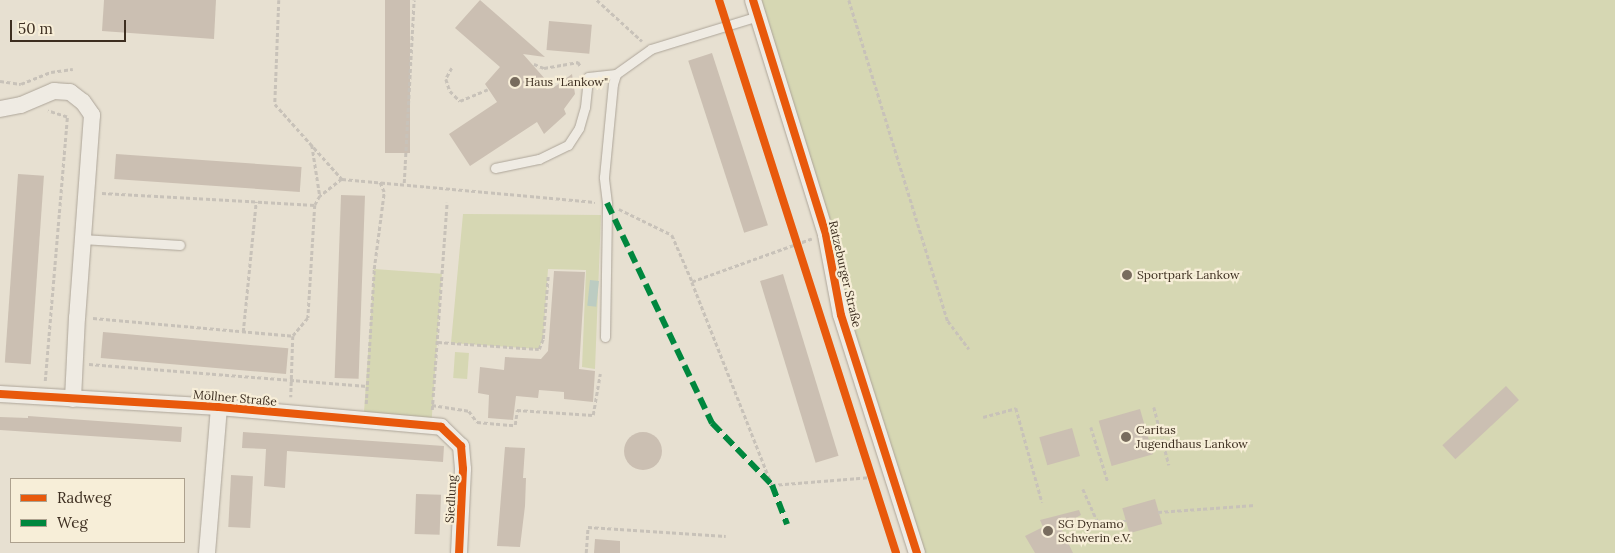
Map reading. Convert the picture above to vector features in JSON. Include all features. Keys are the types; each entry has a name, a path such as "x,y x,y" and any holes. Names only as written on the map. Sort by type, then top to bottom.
{"street":[{"name":"Ratzeburger Straße","path":"753,0 826,235 842,315 917,553"},
{"path":"0,109 21,105 54,91 70,92 83,102 92,116 82,238 73,399"},
{"name":"Möllner Straße","path":"0,394 219,407 441,427 461,446"},
{"path":"207,553 219,407"},
{"name":"Siedlung","path":"459,553 463,469 461,446"}],"lane":[{"path":"495,168 539,158 568,145 579,128 585,107 588,77 616,74 650,49 758,16"},
{"path":"605,337 608,203 604,177 613,84 616,74"},
{"path":"82,238 180,245"}],"path":[{"path":"279,0 275,104 342,179"},
{"path":"404,183 414,0"},
{"path":"597,0 650,49"},
{"path":"849,0 948,321 969,349"},
{"path":"534,64 544,68 578,62 588,77"},
{"path":"452,68 446,79 450,91 460,101 488,89"},
{"path":"0,81 21,84 51,72 73,69"},
{"path":"40,97 44,109 67,117 44,397"},
{"path":"312,145 320,196"},
{"path":"290,414 293,336 308,318 315,205 320,196 342,179 404,183 608,203 672,235 772,485 872,477"},
{"path":"364,420 374,269 384,192 380,182"},
{"path":"86,192 315,205"},
{"path":"243,332 256,202"},
{"path":"430,426 438,342 447,203"},
{"path":"692,282 826,235"},
{"path":"438,342 539,349 543,339 548,276"},
{"path":"77,317 293,336"},
{"path":"74,363 367,386"},
{"path":"432,405 469,410 477,422 516,425 518,410 593,415 600,374"},
{"path":"1154,407 1169,465"},
{"path":"983,417 1016,408 1042,502"},
{"path":"1091,426 1108,482"},
{"path":"1083,490 1097,520 1126,521"},
{"path":"1158,512 1255,505"},
{"path":"586,553 588,527 726,536"}],"green space":[{"name":"Sportpark Lankow","path":"753,0 1615,0 1615,553 917,553"},
{"path":"463,214 601,215 595,369 582,367 586,270 548,269 543,339 539,349 451,343"},
{"path":"374,269 442,274 431,424 363,420"},
{"path":"455,352 469,353 467,379 453,378"}],"shaded area":[{"path":"590,280 599,281 596,307 587,306"}],"building":[{"path":"104,0 216,0 214,39 102,31"},
{"path":"385,0 410,0 410,153 385,153"},
{"name":"Haus \"Lankow\"","path":"480,0 545,57 523,54 553,88 572,74 575,94 564,109 566,114 544,134 537,122 470,166 449,134 497,102 485,84 500,67 455,28"},
{"path":"549,21 592,25 589,54 546,50"},
{"path":"712,53 768,225 744,233 688,61"},
{"path":"116,154 302,167 300,192 114,179"},
{"path":"18,174 44,176 31,364 5,363"},
{"path":"341,195 365,196 359,379 335,378"},
{"path":"554,271 585,272 579,369 595,371 593,402 564,399 564,392 539,390 538,398 516,396 513,420 488,418 489,395 478,393 480,367 504,370 505,357 541,359 548,351"},
{"path":"783,274 839,456 816,463 760,281"},
{"path":"103,332 288,348 286,374 101,358"},
{"path":"1506,386 1519,400 1455,459 1442,445"},
{"name":"Caritas Jugendhaus Lankow","path":"1140,409 1153,454 1112,466 1099,421"},
{"path":"28,416 182,427 181,442 0,430 0,417 28,418"},
{"path":"1072,428 1080,456 1047,465 1039,437"},
{"path":"243,432 444,446 443,462 287,451 285,488 264,486 266,449 242,448"},
{"path":"643,432 656,438 662,451 656,464 643,470 630,464 624,451 630,438"},
{"path":"505,447 525,448 523,478 526,478 525,506 520,547 497,546"},
{"path":"231,475 253,476 250,528 228,527"},
{"path":"416,494 441,495 440,535 415,534"},
{"path":"1155,499 1162,524 1129,533 1122,508"},
{"name":"SG Dynamo Schwerin e.V.","path":"1079,510 1081,515 1060,526 1073,553 1035,553 1025,536 1043,527 1040,520"},
{"path":"595,539 620,541 620,553 594,553"}],"marked path":[{"path":"607,203 712,423 772,485 787,524"}],"cycle path":[{"path":"719,0 896,553"},
{"path":"753,0 826,235 841,315 917,553"},
{"path":"0,394 219,407 441,427 461,446 463,469 459,553"}],"place":[{"name":"Haus \"Lankow\"","path":"515,82"},
{"name":"Sportpark Lankow","path":"1127,275"},
{"name":"Caritas Jugendhaus Lankow","path":"1126,437"},
{"name":"SG Dynamo Schwerin e.V.","path":"1048,531"}]}
